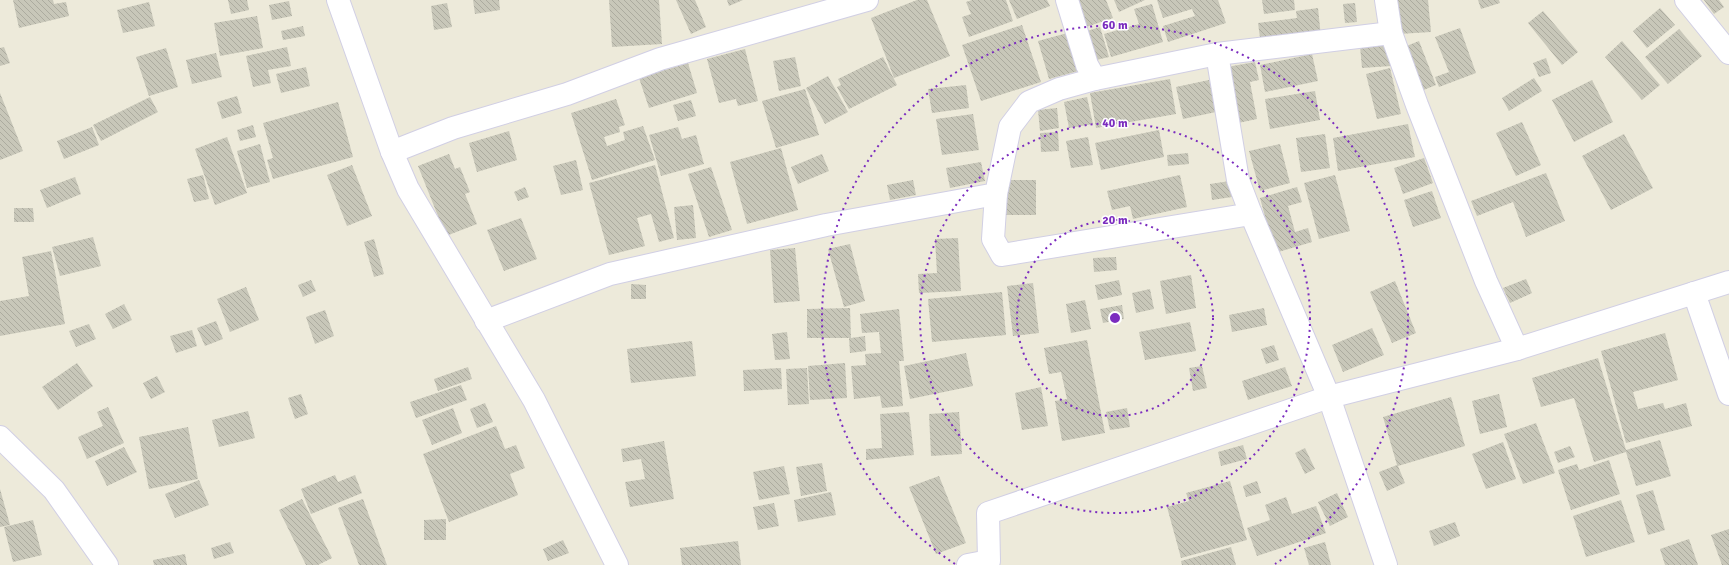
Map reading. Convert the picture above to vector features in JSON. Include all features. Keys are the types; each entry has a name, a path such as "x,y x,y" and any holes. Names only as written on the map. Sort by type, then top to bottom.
{"street":[{"path":"338,0 392,152 408,189 534,400 617,565"},
{"path":"392,152 453,128 567,94 660,59 867,0"},
{"path":"1067,0 1087,65 1095,79"},
{"path":"1386,0 1391,33 1417,105 1486,281 1518,349"},
{"path":"1686,0 1729,53"},
{"path":"1251,214 1002,255 992,239 996,194 1010,127 1029,102 1059,89 1095,79 1217,54 1391,33"},
{"path":"1217,54 1238,180 1329,397 1386,565"},
{"path":"486,321 610,274 826,225 996,194"},
{"path":"968,565 990,563 988,513 1329,397 1518,349 1729,282"},
{"path":"1694,293 1729,394"},
{"path":"0,437 54,490 107,565"}],"building":[{"path":"13,0 53,0 54,4 66,2 69,16 19,28"},
{"path":"228,0 247,0 249,10 231,14"},
{"path":"473,0 499,0 500,10 475,14"},
{"path":"609,0 659,0 662,44 612,47"},
{"path":"676,0 695,0 706,27 691,34"},
{"path":"727,0 743,0 729,6"},
{"path":"917,0 927,0 950,56 894,78 871,18"},
{"path":"972,0 1006,0 1013,21 969,37 962,17 971,14 966,2"},
{"path":"1009,0 1047,0 1050,6 1017,19"},
{"path":"1076,0 1106,0 1113,18 1086,27"},
{"path":"1114,0 1145,0 1119,12"},
{"path":"1157,0 1218,0 1226,23 1168,42 1163,26 1195,16 1192,9 1163,18"},
{"path":"1262,0 1294,0 1295,10 1264,14"},
{"path":"1396,0 1428,0 1431,32 1399,34"},
{"path":"1478,0 1499,0 1500,3 1481,9"},
{"path":"1704,0 1719,0 1724,7 1714,14"},
{"path":"289,1 292,16 272,20 269,5"},
{"path":"149,2 155,26 123,33 117,10"},
{"path":"447,3 452,27 434,30 431,6"},
{"path":"1355,3 1357,22 1345,23 1343,4"},
{"path":"1152,4 1163,42 1111,57 1104,34 1139,24 1134,9"},
{"path":"1318,8 1321,37 1261,45 1258,23 1297,18 1296,11"},
{"path":"1660,8 1675,25 1647,48 1633,31"},
{"path":"1543,11 1578,52 1562,65 1528,23"},
{"path":"257,16 263,48 220,56 214,23"},
{"path":"1022,25 1041,82 981,101 962,45"},
{"path":"303,26 305,36 283,40 281,31"},
{"path":"1100,27 1109,57 1092,61 1084,32"},
{"path":"1460,28 1476,73 1439,87 1435,77 1449,72 1435,37"},
{"path":"1679,29 1702,56 1668,84 1645,57"},
{"path":"1071,32 1082,70 1049,79 1038,41"},
{"path":"1419,41 1436,85 1421,91 1404,47"},
{"path":"1622,41 1660,85 1642,100 1605,57"},
{"path":"1389,43 1391,66 1362,68 1360,46"},
{"path":"4,47 10,63 0,66 0,48"},
{"path":"287,47 291,66 268,70 271,83 253,87 246,56"},
{"path":"166,48 178,87 149,96 136,57"},
{"path":"745,49 758,101 738,106 736,99 719,103 707,59"},
{"path":"216,53 222,77 192,84 186,60"},
{"path":"1312,54 1318,81 1265,92 1260,65"},
{"path":"795,57 801,86 779,91 773,61"},
{"path":"883,57 897,85 849,109 837,87 841,85 838,79"},
{"path":"1546,58 1551,73 1539,77 1533,63"},
{"path":"1255,62 1259,80 1250,82 1257,119 1238,123 1227,67"},
{"path":"688,63 697,93 649,108 639,78"},
{"path":"306,67 310,86 281,93 276,74"},
{"path":"1390,68 1401,114 1377,119 1366,74"},
{"path":"828,76 848,112 825,124 806,88"},
{"path":"1534,78 1542,91 1509,111 1502,98"},
{"path":"1170,79 1176,114 1096,128 1090,93"},
{"path":"1209,80 1216,112 1183,119 1176,87"},
{"path":"1592,80 1613,122 1574,142 1552,100"},
{"path":"966,85 969,108 932,113 928,89"},
{"path":"805,89 819,135 776,148 762,101"},
{"path":"1315,91 1320,120 1270,129 1265,99"},
{"path":"0,93 23,151 0,160"},
{"path":"237,96 242,113 222,119 217,102"},
{"path":"150,97 158,112 101,141 93,125"},
{"path":"1087,97 1093,124 1069,128 1064,102"},
{"path":"616,99 625,125 619,127 620,132 604,137 607,146 625,140 623,132 643,126 655,160 592,180 571,113"},
{"path":"691,100 696,116 678,121 673,105"},
{"path":"338,102 353,157 273,179 267,160 273,158 263,123"},
{"path":"1057,108 1059,128 1040,131 1038,110"},
{"path":"973,114 979,150 942,155 936,119"},
{"path":"1522,122 1541,165 1516,176 1496,133"},
{"path":"1408,124 1415,157 1338,171 1333,138"},
{"path":"253,125 256,137 240,141 237,130"},
{"path":"92,127 99,145 64,159 57,141"},
{"path":"678,127 682,139 696,135 704,164 661,176 649,135"},
{"path":"1159,130 1164,157 1101,170 1095,143"},
{"path":"509,131 517,160 477,172 469,143"},
{"path":"1058,132 1059,151 1041,152 1040,133"},
{"path":"1325,134 1330,168 1301,172 1296,138"},
{"path":"1624,134 1653,188 1611,210 1582,156"},
{"path":"227,137 247,193 215,205 195,149"},
{"path":"1088,137 1093,165 1071,168 1066,141"},
{"path":"260,144 270,182 247,188 237,151"},
{"path":"1280,144 1290,183 1260,191 1249,151"},
{"path":"781,148 798,210 747,224 730,162"},
{"path":"1188,153 1189,164 1168,166 1167,155"},
{"path":"449,154 455,169 460,167 470,192 465,194 477,224 446,236 418,166"},
{"path":"822,154 829,171 798,184 791,167"},
{"path":"1424,158 1433,183 1403,194 1394,168"},
{"path":"576,160 583,190 561,195 553,166"},
{"path":"981,162 985,181 950,188 946,168"},
{"path":"352,165 372,216 347,226 327,175"},
{"path":"655,165 674,238 659,242 651,214 637,218 645,246 609,255 589,183"},
{"path":"711,167 732,230 709,237 688,174"},
{"path":"1546,173 1565,221 1526,237 1513,202 1477,216 1471,201"},
{"path":"203,175 209,199 194,202 187,179"},
{"path":"1180,175 1187,207 1133,219 1130,206 1112,210 1107,191"},
{"path":"1335,175 1350,231 1319,239 1304,183"},
{"path":"75,177 81,194 47,208 40,190"},
{"path":"913,180 916,195 890,200 887,185"},
{"path":"1005,180 1036,180 1036,215 1004,215"},
{"path":"1230,181 1232,197 1212,200 1210,184"},
{"path":"525,187 529,197 518,201 514,192"},
{"path":"1297,187 1302,202 1288,206 1295,232 1308,228 1312,242 1275,253 1260,198"},
{"path":"1432,191 1441,218 1413,227 1404,200"},
{"path":"693,205 696,238 677,240 674,207"},
{"path":"14,208 33,208 34,222 14,222"},
{"path":"521,218 537,259 504,271 487,230"},
{"path":"93,237 101,266 60,276 52,247"},
{"path":"958,238 961,291 919,293 918,274 937,273 935,239"},
{"path":"374,239 384,274 374,277 364,242"},
{"path":"850,244 865,301 844,307 828,249"},
{"path":"795,248 800,301 774,303 770,250"},
{"path":"51,251 65,324 0,336 0,301 29,296 22,257"},
{"path":"1116,257 1117,270 1094,272 1093,258"},
{"path":"1191,275 1196,308 1166,314 1160,281"},
{"path":"1526,279 1532,293 1510,303 1503,288"},
{"path":"311,280 316,291 303,297 298,285"},
{"path":"1119,280 1122,295 1098,300 1095,285"},
{"path":"1395,281 1416,333 1392,343 1370,292"},
{"path":"1033,283 1039,333 1013,336 1007,286"},
{"path":"631,284 646,285 646,299 631,299"},
{"path":"246,287 259,320 230,332 217,299"},
{"path":"1150,289 1154,309 1136,313 1132,293"},
{"path":"1002,292 1006,335 932,342 928,299"},
{"path":"1085,300 1091,329 1071,333 1066,304"},
{"path":"124,304 132,320 113,329 105,314"},
{"path":"1122,305 1124,319 1103,323 1100,309"},
{"path":"850,308 851,338 865,336 866,351 850,353 849,338 807,338 807,309"},
{"path":"1264,308 1267,325 1232,332 1229,315"},
{"path":"899,309 904,361 899,361 903,406 882,408 880,396 854,399 851,366 866,365 865,354 881,353 879,332 862,333 860,314"},
{"path":"325,310 334,336 315,344 306,317"},
{"path":"216,321 223,339 205,346 197,328"},
{"path":"1190,322 1196,351 1145,360 1139,332"},
{"path":"89,324 96,339 76,347 69,331"},
{"path":"1372,328 1384,355 1343,372 1332,345"},
{"path":"192,330 197,346 176,353 170,336"},
{"path":"787,332 790,359 775,360 772,334"},
{"path":"1665,333 1678,380 1633,392 1638,409 1663,403 1665,409 1686,403 1692,426 1626,443 1601,351"},
{"path":"1087,340 1105,433 1062,441 1055,401 1067,399 1061,372 1049,374 1044,348"},
{"path":"692,341 696,376 631,383 627,349"},
{"path":"1274,345 1279,360 1266,364 1261,349"},
{"path":"966,353 973,386 910,399 904,366"},
{"path":"1598,358 1626,450 1660,440 1671,476 1636,486 1626,452 1594,462 1574,398 1541,407 1532,378"},
{"path":"77,363 93,386 58,410 42,387"},
{"path":"845,363 847,398 810,400 808,366"},
{"path":"1202,366 1207,388 1193,391 1189,368"},
{"path":"468,367 472,379 438,391 434,379"},
{"path":"1285,367 1292,386 1248,400 1242,381"},
{"path":"781,368 782,389 744,391 743,370"},
{"path":"807,368 809,404 788,405 786,369"},
{"path":"157,376 165,392 151,399 143,383"},
{"path":"461,385 467,400 416,418 410,402"},
{"path":"1041,387 1048,426 1022,430 1015,393"},
{"path":"301,394 308,414 295,419 288,398"},
{"path":"1499,394 1507,427 1480,434 1472,401"},
{"path":"1451,397 1465,446 1398,466 1405,483 1387,491 1379,472 1397,465 1383,417"},
{"path":"485,403 493,422 477,428 470,409"},
{"path":"108,407 124,443 87,459 78,437 103,426 97,412"},
{"path":"453,408 462,433 432,445 422,420"},
{"path":"1127,408 1130,427 1110,430 1106,412"},
{"path":"248,411 255,438 219,447 212,420"},
{"path":"909,412 914,455 866,460 866,449 882,448 880,414"},
{"path":"959,412 962,454 931,456 929,414"},
{"path":"1536,423 1555,473 1523,484 1504,434"},
{"path":"496,426 505,449 516,445 525,468 510,474 518,495 449,522 423,454"},
{"path":"188,427 198,479 149,489 139,437"},
{"path":"664,441 674,499 630,507 625,482 645,479 641,459 623,462 621,449"},
{"path":"1503,442 1516,479 1486,489 1472,454"},
{"path":"1243,445 1247,459 1221,466 1218,452"},
{"path":"1570,446 1575,457 1558,463 1554,452"},
{"path":"124,447 137,472 107,486 95,461"},
{"path":"1305,448 1315,469 1305,474 1295,453"},
{"path":"1609,460 1620,494 1571,510 1558,470 1577,464 1579,470"},
{"path":"822,463 827,491 801,496 796,467"},
{"path":"784,466 790,494 759,500 753,472"},
{"path":"335,475 338,482 355,475 362,493 311,514 301,489"},
{"path":"939,476 966,543 936,554 909,487"},
{"path":"199,480 209,505 175,518 165,494"},
{"path":"1230,481 1247,540 1181,558 1167,507 1189,501 1186,493"},
{"path":"1257,481 1261,493 1246,497 1243,486"},
{"path":"0,489 10,525 0,527"},
{"path":"1653,490 1665,530 1648,535 1636,495"},
{"path":"831,492 836,515 798,522 794,500"},
{"path":"1337,493 1348,517 1330,526 1318,502"},
{"path":"1286,497 1292,514 1316,506 1326,533 1257,556 1247,528 1270,520 1265,505"},
{"path":"302,499 332,558 318,565 306,565 279,510"},
{"path":"363,499 387,565 359,565 338,508"},
{"path":"1621,500 1635,542 1586,557 1573,516"},
{"path":"774,503 779,526 758,530 753,507"},
{"path":"446,519 446,540 424,540 424,520"},
{"path":"33,520 42,555 13,562 4,527"},
{"path":"1455,522 1460,536 1434,546 1429,531"},
{"path":"1729,529 1729,565 1722,565 1711,535"},
{"path":"1689,539 1698,565 1665,565 1660,549"},
{"path":"563,540 569,553 548,561 543,549"},
{"path":"738,541 741,565 682,565 680,548"},
{"path":"230,542 234,553 214,559 211,548"},
{"path":"1325,542 1331,565 1309,565 1304,548"},
{"path":"1231,547 1236,565 1182,565 1181,561"},
{"path":"185,554 187,565 154,565 153,560"}]}
